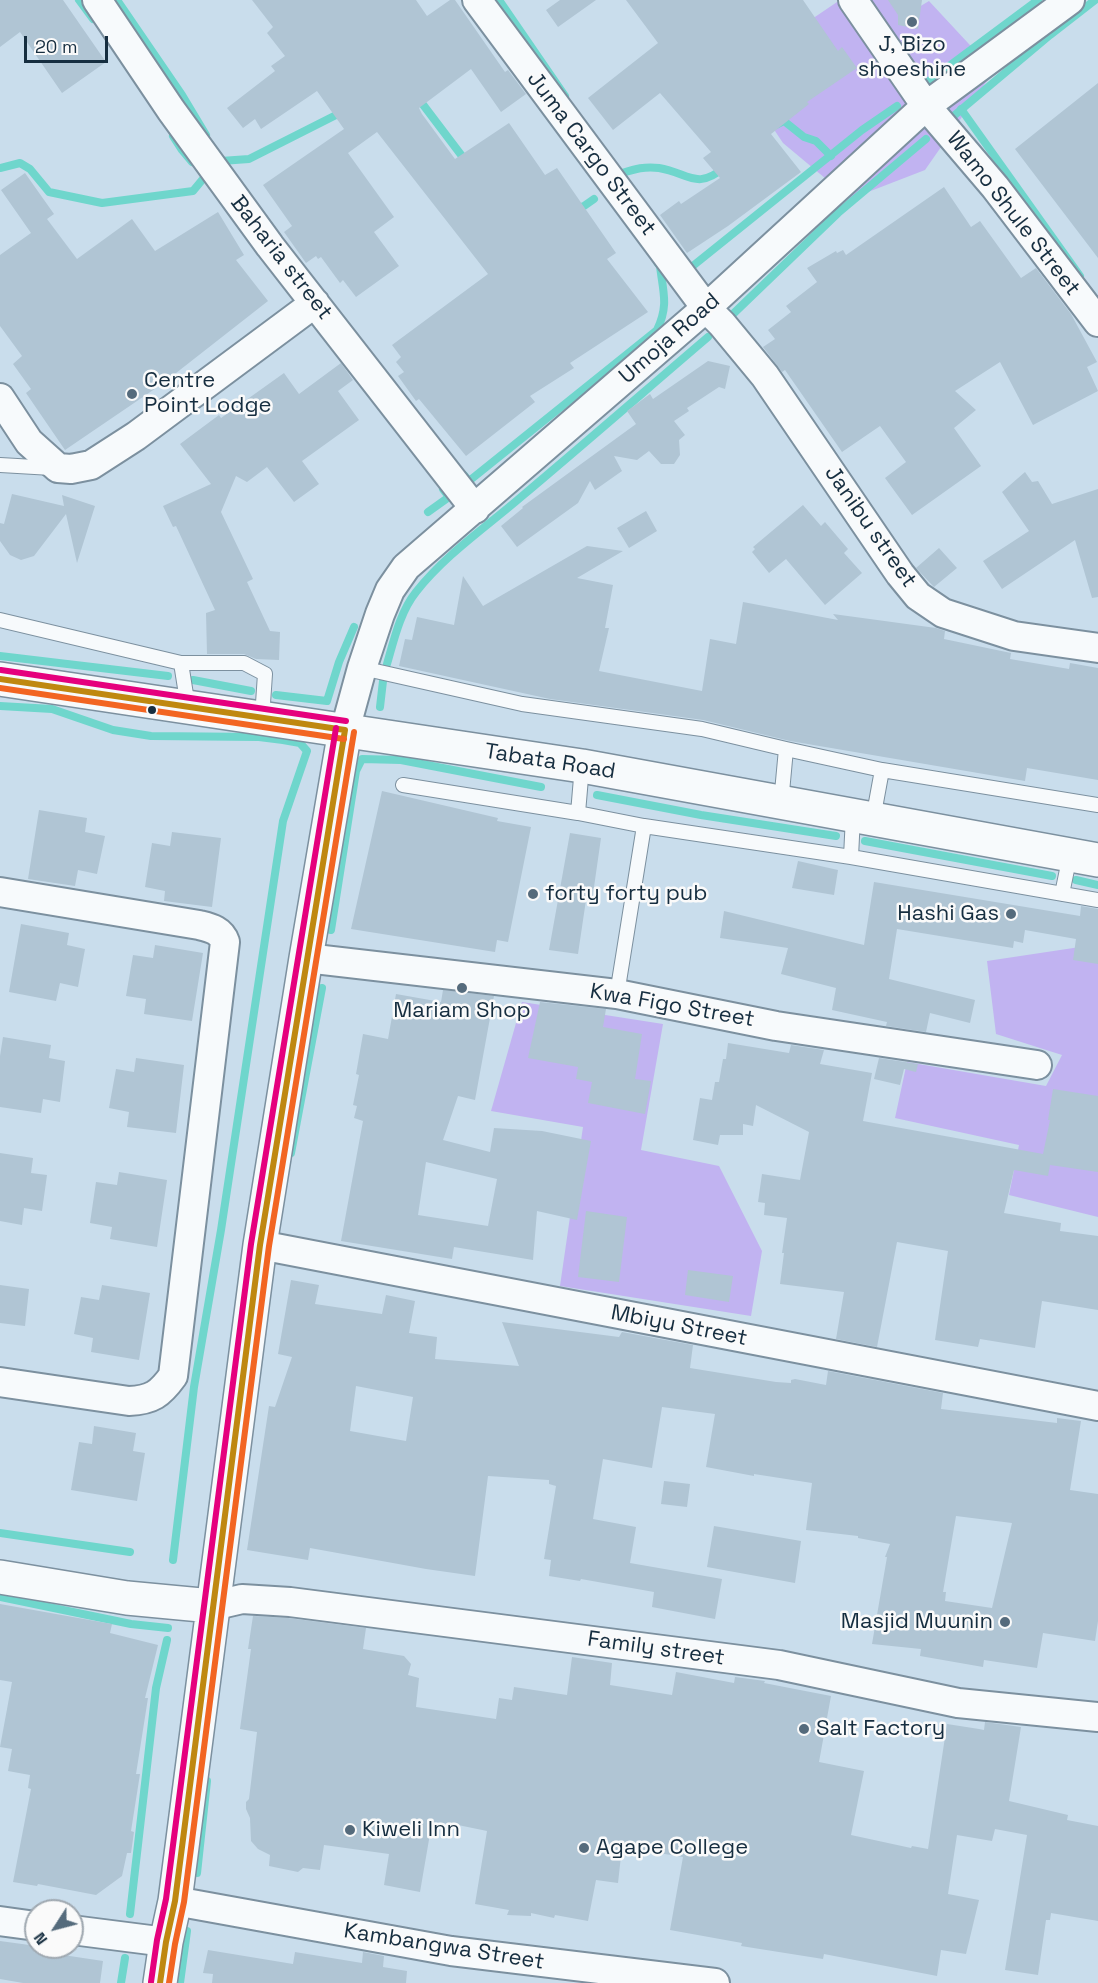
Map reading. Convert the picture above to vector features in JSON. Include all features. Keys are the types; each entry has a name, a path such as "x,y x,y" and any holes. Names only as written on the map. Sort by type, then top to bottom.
{"street":[{"name":"Baharia street","path":"97,0 212,168 475,509"},
{"name":"Juma Cargo Street","path":"477,0 706,308"},
{"name":"Wamo Shule Street","path":"853,0 926,106 995,187 1098,322"},
{"name":"Umoja Road","path":"345,730 380,614 390,591 406,567 706,308 926,106 1070,0"},
{"path":"0,398 29,442 58,468 71,469 91,465 136,436 315,303"},
{"name":"Janibu street","path":"706,308 765,376 900,574 918,596 943,612 1014,636 1098,648"},
{"name":"Tabata Road","path":"0,679 582,766 1084,858"},
{"path":"160,1983 175,1902 260,1245 345,730"},
{"path":"0,892 213,928 223,936 225,942 173,1376 163,1391 144,1401 129,1401 0,1382"},
{"name":"Kwa Figo Street","path":"306,958 617,994 776,1026 1037,1065"},
{"name":"Mbiyu Street","path":"260,1245 1098,1406"},
{"path":"0,1577 128,1598 212,1606"},
{"name":"Family street","path":"212,1606 242,1599 324,1606 779,1665 958,1703 1098,1717"},
{"name":"Kambangwa Street","path":"175,1902 451,1951 715,1983"},
{"path":"0,1921 24,1924"},
{"path":"84,1932 166,1942"}],"lane":[{"path":"0,465 58,468"},
{"path":"0,620 181,663 244,663 265,674 262,718"},
{"path":"181,663 188,707"},
{"path":"362,668 522,704 702,729 882,770 1098,805"},
{"path":"781,803 786,749"},
{"path":"578,813 582,766"},
{"path":"851,857 882,770"},
{"path":"403,785 644,826 851,857 1098,900"},
{"path":"617,994 644,826"},
{"path":"1062,894 1084,858"}],"shaded area":[{"path":"840,0 907,0 919,7 929,1 994,71 925,170 850,199 783,143 771,125 781,40"},
{"path":"1080,947 1098,950 1098,1217 1009,1195 1019,1145 895,1118 907,1062 1046,1086 1062,1055 996,1034 987,961"},
{"path":"522,1002 663,1024 641,1150 719,1166 762,1251 751,1316 560,1286 583,1127 491,1111"}],"building":[{"path":"0,0 63,0 106,62 62,93 20,32 0,47"},
{"path":"252,0 416,0 427,16 450,0 455,0 505,72 508,70 526,94 501,112 471,69 419,108 422,114 455,159 509,123 545,175 557,168 616,253 607,259 648,312 570,363 574,368 530,396 535,402 466,456 419,399 416,401 398,376 404,372 396,362 401,357 392,345 488,274 377,132 348,153 394,217 374,232 399,266 356,297 343,280 340,283 321,257 318,259 316,256 306,263 284,232 292,226 263,185 344,129 317,91 261,129 255,119 243,128 227,108 275,71 271,66 285,56 267,33 273,27"},
{"path":"560,0 596,0 558,27 546,10"},
{"path":"626,0 803,0 838,51 842,47 857,68 807,102 809,104 771,134 801,172 687,253 660,215 679,201 681,204 720,178 703,158 711,152 660,93 613,130 588,98 658,43"},
{"path":"888,0 922,0 918,29 898,25 898,15"},
{"path":"1098,83 1098,258 1015,149"},
{"path":"25,173 54,214 47,219 77,259 132,219 155,251 218,212 244,255 236,260 268,301 162,384 65,450 26,393 31,389 13,364 22,356 0,326 0,255 31,233 1,190"},
{"path":"944,187 971,227 980,221 1021,278 1036,268 1071,314 1097,362 1087,367 1098,391 1033,425 1000,362 955,391 976,410 954,428 981,466 912,515 885,478 906,462 880,426 842,452 785,370 782,372 763,347 775,339 768,330 791,312 786,306 817,282 807,268 836,251 837,253 843,250 846,255"},
{"path":"708,361 730,366 725,389 719,387 687,408 689,411 674,421 685,435 679,440 680,455 674,464 661,464 649,451 637,460 614,456 622,471 595,490 590,481 578,503 517,547 501,526 522,507 636,424 627,411 650,394 653,399"},
{"path":"341,363 353,380 338,391 359,420 302,461 319,484 294,502 267,467 247,482 236,476 221,512 253,579 247,582 270,631 280,632 279,660 256,659 244,654 207,654 206,613 215,610 176,526 173,527 163,506 211,484 180,444 219,415 221,418 284,373 299,394"},
{"path":"1025,472 1032,482 1038,481 1052,504 1098,489 1098,597 1092,598 1075,540 1002,589 983,561 1029,531 1002,492"},
{"path":"12,494 64,506 62,495 95,506 77,563 66,514 34,556 21,560 10,555 0,541 0,523 4,524"},
{"path":"803,505 821,526 825,522 848,549 844,553 862,573 825,605 786,559 769,573 752,552 755,549 753,547"},
{"path":"646,511 657,531 629,548 617,528"},
{"path":"587,546 623,551 577,578 613,585 605,628 609,628 599,671 702,691 710,639 736,644 743,602 838,620 833,614 936,628 945,631 944,639 1011,653 1010,659 1069,669 1070,663 1098,668 1098,780 1027,768 1025,781 790,741 703,720 550,699 399,666 405,639 412,640 417,617 454,625 463,576 483,606"},
{"path":"939,548 957,568 934,587 916,568"},
{"path":"382,791 498,818 497,821 531,827 508,942 497,940 495,952 351,929"},
{"path":"39,810 87,818 85,832 105,836 97,874 78,870 75,886 28,879"},
{"path":"172,832 221,838 212,907 164,901 165,891 145,887 152,843 170,846"},
{"path":"570,833 601,838 592,901 586,900 578,954 549,950"},
{"path":"798,861 838,870 834,895 792,888"},
{"path":"874,882 1080,916 1081,906 1098,909 1098,964 1073,960 1076,939 1025,930 1023,943 1014,941 1013,948 897,929 889,979 975,1000 970,1023 930,1013 926,1032 886,1026 887,1022 832,1010 836,988 781,974 788,948 720,938 724,911 864,945"},
{"path":"21,924 69,933 67,945 85,949 78,987 60,983 56,1001 9,992"},
{"path":"155,945 203,953 192,1021 144,1014 146,999 126,996 133,955 153,958"},
{"path":"443,990 494,996 475,1100 458,1096 443,1140 490,1152 494,1128 542,1131 591,1141 577,1220 537,1211 533,1260 454,1247 452,1259 341,1241 363,1121 354,1118 357,1106 353,1105 363,1034 388,1039 396,994 441,1002","holes":["426,1162 497,1179 488,1226 418,1215"]},
{"path":"540,1002 606,1009 603,1027 642,1034 635,1079 651,1081 645,1114 588,1103 592,1082 576,1079 578,1067 528,1058"},
{"path":"3,1037 51,1045 49,1058 65,1061 60,1102 43,1099 41,1113 0,1107 0,1056"},
{"path":"728,1043 789,1053 791,1045 824,1050 820,1064 872,1073 863,1121 1043,1154 1053,1089 1098,1096 1098,1172 1050,1165 1048,1176 1014,1170 1004,1213 1061,1223 1060,1231 1098,1236 1098,1310 1042,1301 1035,1348 980,1339 978,1347 935,1340 948,1251 897,1242 877,1347 836,1339 844,1292 780,1284 787,1218 764,1215 765,1203 758,1202 762,1174 800,1180 809,1132 756,1105 753,1126 743,1124 743,1135 720,1135 718,1145 693,1140 700,1098 712,1100 715,1082 719,1082 723,1059 726,1059"},
{"path":"136,1058 184,1065 176,1133 127,1127 129,1112 109,1108 116,1069 134,1072"},
{"path":"879,1058 918,1064 916,1072 904,1069 900,1085 874,1079"},
{"path":"0,1153 33,1158 31,1173 47,1175 42,1211 24,1208 22,1225 0,1221"},
{"path":"119,1172 167,1180 157,1247 110,1239 112,1227 90,1223 96,1182 117,1185"},
{"path":"586,1211 627,1217 619,1282 578,1277"},
{"path":"688,1270 733,1276 729,1302 685,1295"},
{"path":"291,1280 319,1285 315,1304 382,1314 386,1295 415,1301 409,1333 437,1337 435,1359 519,1366 502,1322 619,1337 622,1332 693,1345 690,1368 776,1382 791,1383 791,1380 795,1379 826,1385 828,1371 943,1393 941,1409 1057,1423 1057,1418 1081,1421 1070,1490 1098,1494 1098,1621 1095,1641 1043,1633 1037,1668 984,1660 983,1667 920,1656 921,1649 872,1644 887,1557 885,1557 890,1544 858,1538 858,1536 806,1530 812,1483 706,1467 715,1414 662,1407 652,1468 603,1459 593,1519 636,1527 630,1563 722,1579 715,1619 652,1607 654,1592 581,1579 580,1581 549,1576 551,1560 544,1559 556,1486 549,1484 549,1480 488,1476 475,1576 310,1548 308,1560 247,1550 269,1406 275,1407 292,1357 278,1354","holes":["356,1386 413,1397 406,1441 350,1431","956,1516 1012,1523 992,1608 945,1601 946,1592 943,1592"]},
{"path":"0,1285 29,1289 25,1326 0,1323"},
{"path":"102,1285 150,1293 139,1360 91,1352 93,1338 74,1334 81,1297 99,1300"},
{"path":"94,1426 136,1433 133,1451 145,1453 137,1501 71,1490 79,1442 92,1444"},
{"path":"664,1481 690,1484 687,1507 661,1504"},
{"path":"714,1526 801,1541 795,1583 707,1567"},
{"path":"0,1604 112,1624 110,1633 158,1645 145,1698 148,1698 136,1774 140,1774 131,1831 134,1832 131,1853 127,1853 122,1876 96,1895 38,1884 37,1886 13,1882 31,1789 28,1788 30,1775 8,1771 12,1749 0,1747 12,1682 0,1680"},
{"path":"253,1616 366,1628 363,1649 404,1656 411,1664 408,1675 419,1678 416,1707 496,1719 499,1698 512,1700 514,1687 567,1695 572,1657 612,1663 610,1685 672,1695 676,1672 734,1683 735,1677 765,1681 764,1683 831,1696 819,1762 864,1771 851,1835 911,1848 912,1846 928,1849 947,1724 984,1730 985,1722 1021,1727 1009,1801 1068,1815 1067,1820 1098,1826 1098,1921 1051,1913 1050,1920 1046,1920 1038,1975 1005,1970 1027,1835 995,1829 992,1841 957,1835 948,1894 979,1900 966,1954 941,1950 937,1976 824,1954 823,1959 741,1946 742,1943 670,1930 683,1857 622,1847 618,1883 596,1880 588,1921 531,1913 531,1916 507,1915 509,1910 475,1904 487,1831 458,1825 432,1822 420,1892 384,1885 389,1854 324,1845 320,1870 303,1868 298,1872 269,1866 270,1855 258,1849 251,1841 250,1818 246,1809 257,1732 240,1729"},
{"path":"0,1941 24,1944 24,1959 84,1958 103,1961 100,1983 23,1983 0,1979"},
{"path":"208,1950 293,1964 295,1952 362,1963 363,1952 384,1956 383,1967 407,1971 406,1983 212,1983 213,1974 203,1973"}],"waterway":[{"path":"79,0 93,19"},
{"path":"117,0 182,95 206,135"},
{"path":"499,0 565,96"},
{"path":"921,79 925,84 1038,0"},
{"path":"950,119 1095,0"},
{"path":"418,98 468,164"},
{"path":"686,265 689,269 862,130 897,106"},
{"path":"961,109 1080,276"},
{"path":"0,168 20,163 30,169 49,192 102,203 193,191 212,168 221,161 249,159 344,111"},
{"path":"776,125 784,121 804,137 816,141 831,156"},
{"path":"173,136 192,162"},
{"path":"733,314 838,213 926,139"},
{"path":"622,173 654,167 699,179 707,178 725,167"},
{"path":"574,209 594,199"},
{"path":"464,475 469,481 657,330 664,306 660,266 657,262"},
{"path":"387,664 406,608 427,579 466,542 708,337"},
{"path":"428,512 449,497 443,489"},
{"path":"276,695 327,701 339,662 354,627"},
{"path":"0,656 168,676"},
{"path":"193,680 251,691"},
{"path":"380,707 383,681"},
{"path":"0,706 52,709 113,730 151,736 259,737 300,743 307,751 283,821 221,1230 194,1387 173,1560"},
{"path":"331,930 356,771 362,759 401,760 541,787"},
{"path":"597,795 701,815 836,836"},
{"path":"865,841 1052,876"},
{"path":"1076,880 1098,885"},
{"path":"291,1153 322,988"},
{"path":"0,1533 130,1552"},
{"path":"0,1597 131,1624 168,1628"},
{"path":"130,1914 156,1688 167,1640"},
{"path":"197,1873 207,1781"},
{"path":"180,1983 187,1931"},
{"path":"121,1983 125,1958"}],"transit line":[{"path":"1,670 346,721"},
{"path":"0,679 345,730"},
{"path":"0,688 344,739"},
{"path":"151,1982 166,1899 251,1244 336,728"},
{"path":"160,1983 175,1901 260,1245 345,730"},
{"path":"169,1983 184,1902 269,1246 354,732"}],"place":[{"name":"J, Bizo shoeshine","path":"912,22"},
{"name":"Centre Point Lodge","path":"132,394"},
{"name":"forty forty pub","path":"533,894"},
{"name":"Hashi Gas","path":"1011,914"},
{"name":"Mariam Shop","path":"462,988"},
{"name":"Masjid Muunin","path":"1005,1622"},
{"name":"Salt Factory","path":"804,1729"},
{"name":"Kiweli Inn","path":"350,1830"},
{"name":"Agape College","path":"584,1848"}]}
